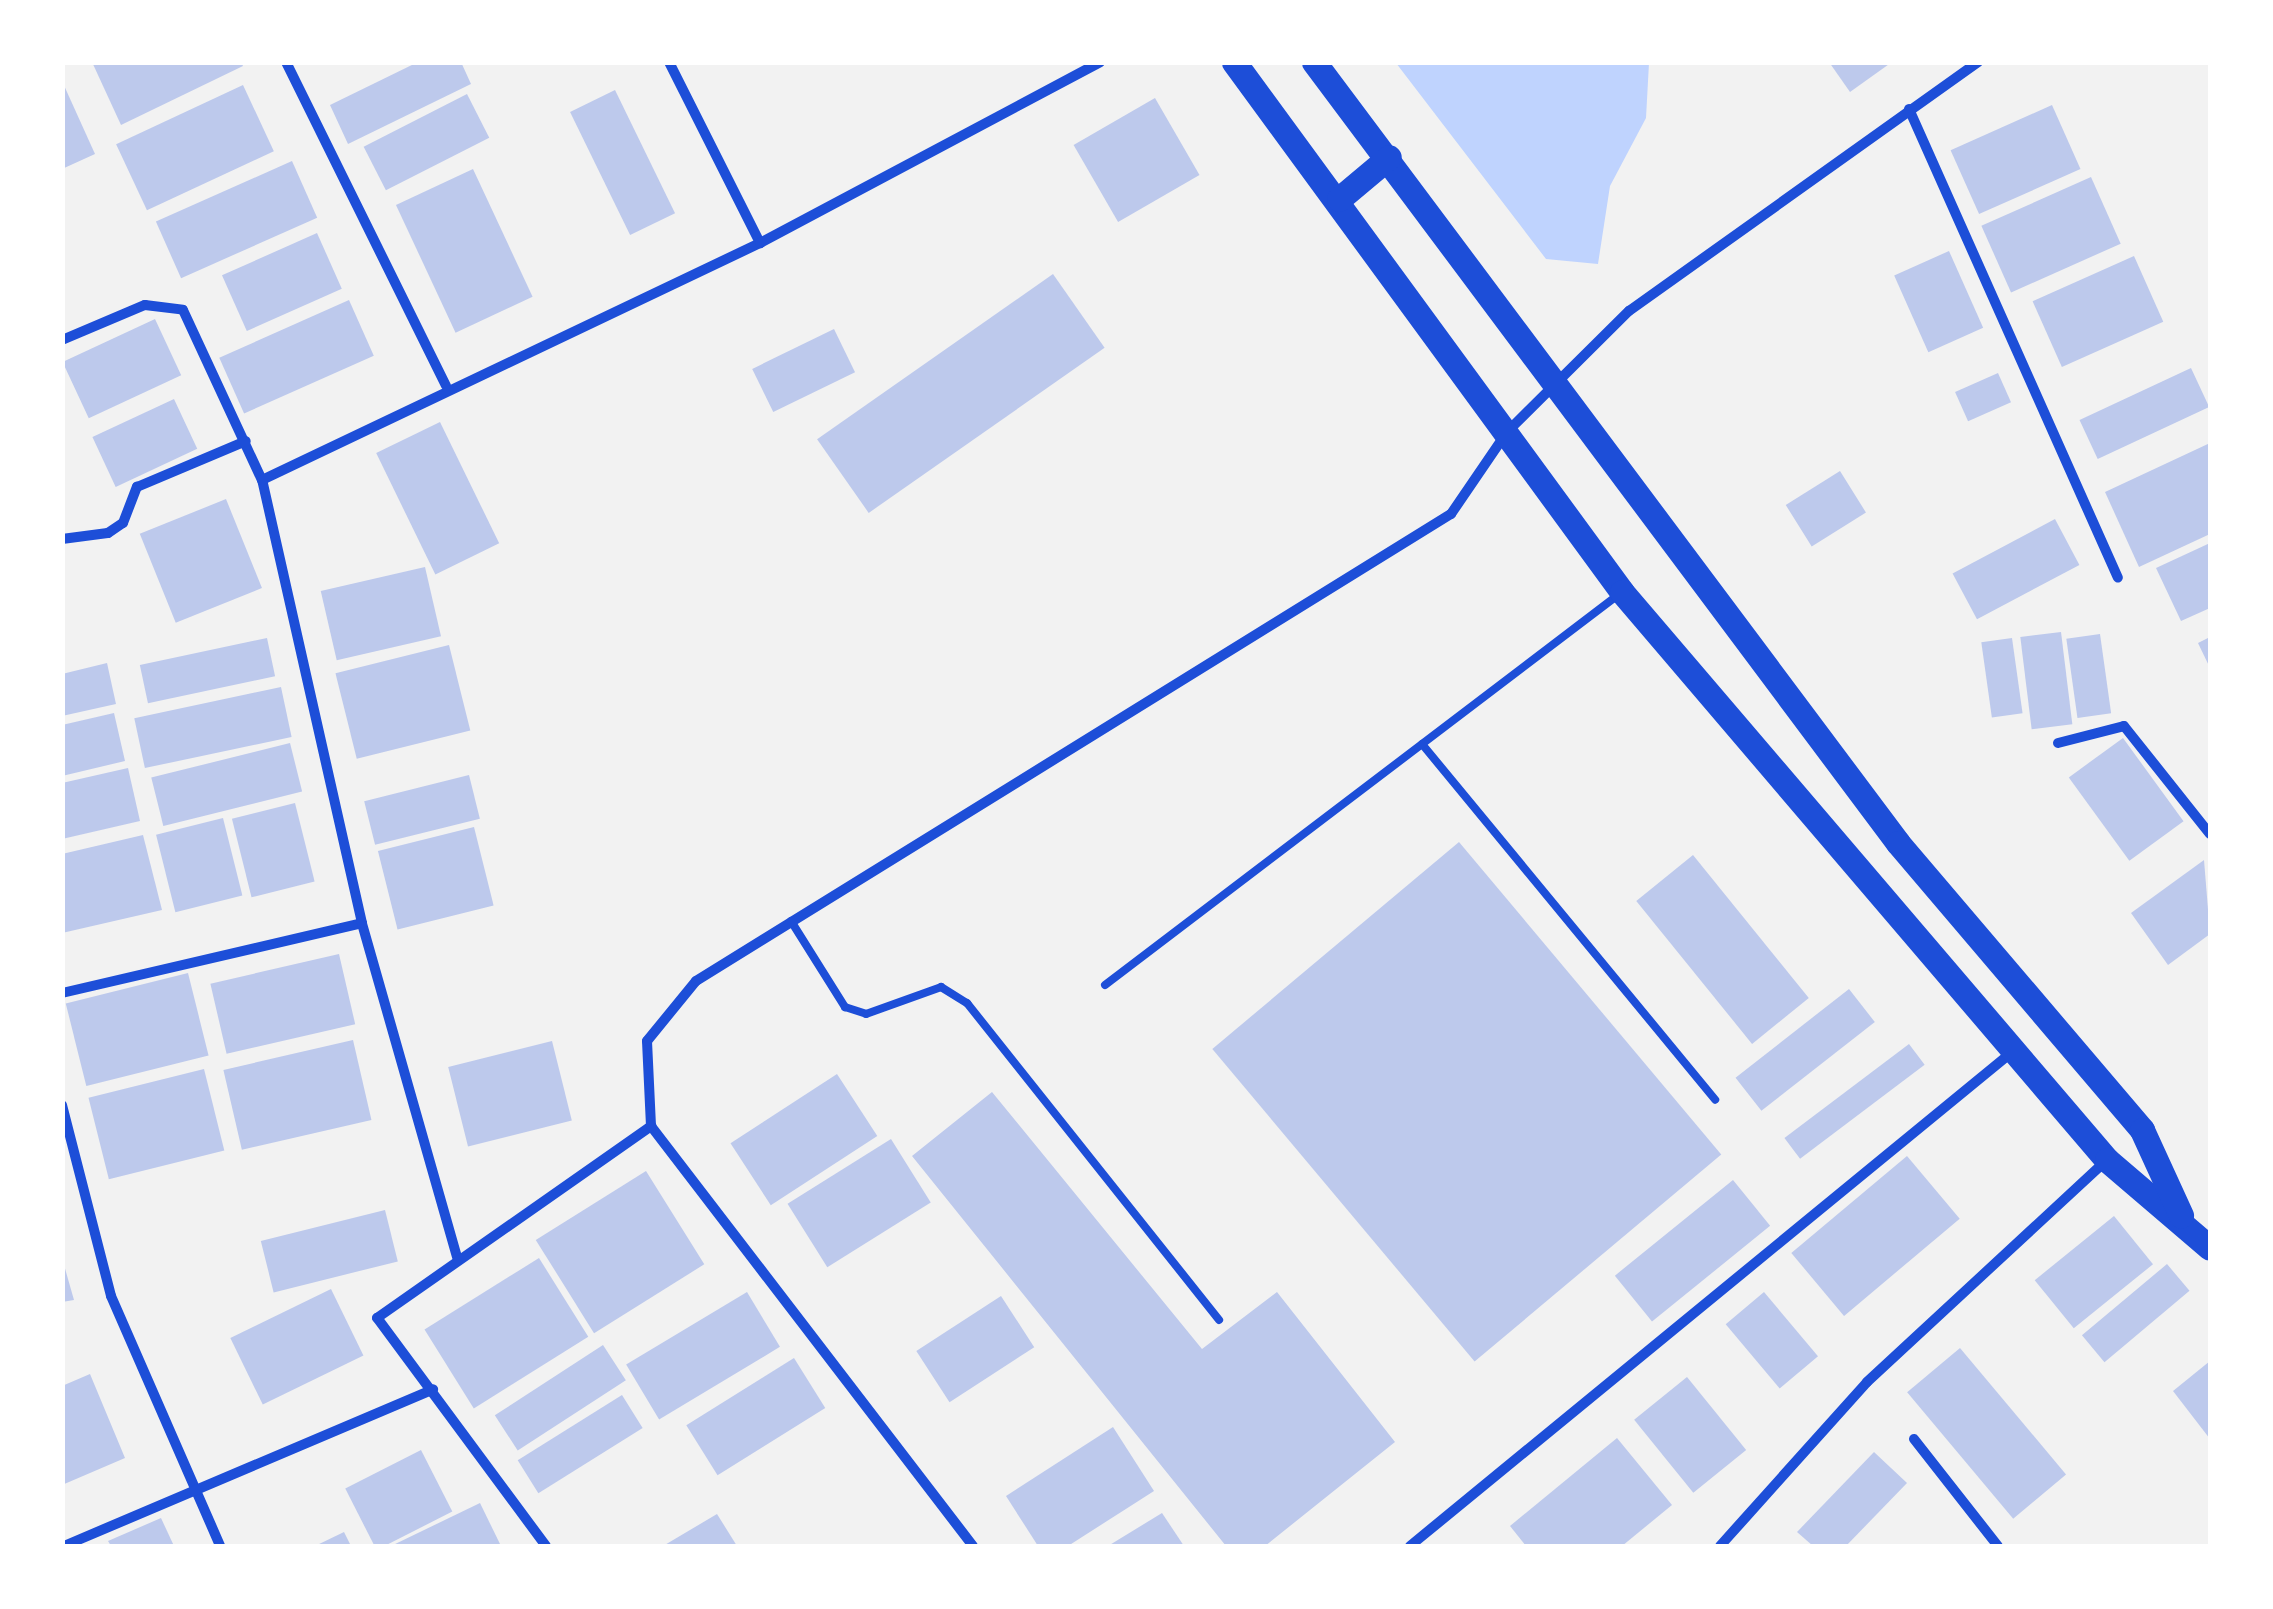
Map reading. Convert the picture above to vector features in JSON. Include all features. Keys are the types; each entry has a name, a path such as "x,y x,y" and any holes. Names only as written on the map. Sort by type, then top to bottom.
{"main road":[{"path":"1234,62 1339,200 1622,592 2107,1160 2210,1248"},
{"path":"1314,62 1898,842 2142,1130 2184,1222"},
{"path":"1339,200 1389,158"}],"street":[{"path":"286,62 446,386"},
{"path":"669,62 760,243"},
{"path":"262,480 446,386 760,243 1100,62"},
{"path":"973,1546 651,1126 647,1042 696,980 1451,514 1507,432 1629,311 1978,62"},
{"path":"1909,109 2118,578"},
{"path":"62,340 145,305 183,310 246,441 262,480 362,922 457,1257"},
{"path":"62,539 108,533 123,523 137,488 246,441"},
{"path":"2058,743 2124,726 2210,832"},
{"path":"62,993 362,922"},
{"path":"1410,1546 2015,1050"},
{"path":"62,1106 112,1296 220,1546"},
{"path":"546,1546 377,1318 457,1257 651,1126"},
{"path":"1720,1546 1867,1382 2107,1160"},
{"path":"64,1546 199,1496 433,1389"},
{"path":"1914,1439 1998,1546"}],"lane":[{"path":"1106,985 1622,592"},
{"path":"1422,744 1715,1100"},
{"path":"791,921 845,1007 866,1014 941,987 967,1003 1218,1320"}],"water":[{"path":"1396,63 1649,63 1646,118 1610,186 1598,264 1546,259"}],"building":[{"path":"92,62 241,62 243,66 121,125"},
{"path":"418,62 461,62 471,84 348,144 330,105"},
{"path":"1829,62 1892,62 1850,92"},
{"path":"62,81 95,154 62,169"},
{"path":"243,85 274,151 147,210 116,144"},
{"path":"615,90 675,213 630,235 570,112"},
{"path":"467,94 489,138 386,190 364,147"},
{"path":"1155,98 1200,175 1118,222 1074,145"},
{"path":"2052,105 2080,169 1979,214 1951,150"},
{"path":"292,161 317,218 181,278 156,222"},
{"path":"473,169 533,297 456,333 396,205"},
{"path":"2091,177 2121,244 2011,292 1981,226"},
{"path":"317,233 342,289 247,331 222,275"},
{"path":"1949,251 1983,328 1928,352 1894,275"},
{"path":"2134,256 2163,322 2062,367 2033,301"},
{"path":"1053,274 1105,348 869,513 817,439"},
{"path":"349,300 374,356 244,413 219,358"},
{"path":"155,319 181,375 89,418 63,362"},
{"path":"834,329 855,372 773,412 752,369"},
{"path":"2191,368 2209,407 2098,459 2080,420"},
{"path":"1998,373 2011,402 1968,421 1955,392"},
{"path":"174,399 197,449 116,487 92,437"},
{"path":"440,422 499,543 435,574 376,453"},
{"path":"2210,443 2210,534 2139,567 2105,492"},
{"path":"1840,471 1866,513 1812,546 1786,505"},
{"path":"226,499 262,588 176,623 140,534"},
{"path":"2055,519 2079,565 1977,619 1953,573"},
{"path":"2210,543 2210,608 2181,621 2156,568"},
{"path":"425,567 441,636 337,660 321,591"},
{"path":"2061,632 2072,724 2032,729 2020,637"},
{"path":"2100,634 2111,713 2077,718 2066,639"},
{"path":"2210,637 2210,668 2198,643"},
{"path":"267,638 275,676 148,703 140,665"},
{"path":"2012,638 2023,713 1992,718 1981,642"},
{"path":"449,645 470,730 357,759 335,673"},
{"path":"107,663 116,704 62,716 62,674"},
{"path":"281,687 292,737 145,768 134,718"},
{"path":"114,713 125,761 62,776 62,725"},
{"path":"2123,738 2184,821 2129,861 2069,777"},
{"path":"290,743 302,792 163,826 151,778"},
{"path":"128,768 140,821 62,839 62,783"},
{"path":"469,775 480,819 375,845 364,801"},
{"path":"295,803 315,882 252,897 232,819"},
{"path":"223,818 242,896 175,912 156,835"},
{"path":"474,827 494,906 398,930 378,851"},
{"path":"143,835 162,910 62,933 62,854"},
{"path":"1459,842 1721,1155 1475,1362 1212,1049"},
{"path":"1693,855 1809,998 1752,1044 1636,901"},
{"path":"2204,860 2210,934 2168,965 2131,913"},
{"path":"339,954 355,1024 227,1054 210,984"},
{"path":"188,973 209,1055 86,1086 66,1003"},
{"path":"1849,989 1875,1022 1761,1111 1736,1078"},
{"path":"353,1040 371,1120 242,1150 223,1070"},
{"path":"552,1041 572,1121 468,1146 448,1067"},
{"path":"1909,1044 1925,1065 1800,1159 1784,1138"},
{"path":"204,1069 224,1151 109,1179 89,1098"},
{"path":"837,1074 877,1136 771,1205 730,1143"},
{"path":"992,1092 1202,1349 1277,1292 1395,1442 1265,1546 1226,1546 912,1156"},
{"path":"891,1139 931,1203 827,1267 788,1204"},
{"path":"1907,1156 1960,1219 1844,1316 1791,1253"},
{"path":"646,1171 704,1264 594,1333 536,1240"},
{"path":"1733,1180 1770,1226 1652,1322 1615,1276"},
{"path":"385,1210 398,1261 274,1292 261,1241"},
{"path":"2114,1216 2153,1264 2074,1328 2035,1280"},
{"path":"62,1258 74,1300 62,1302"},
{"path":"539,1258 588,1337 474,1408 425,1330"},
{"path":"2167,1264 2189,1291 2104,1362 2082,1335"},
{"path":"331,1289 363,1356 263,1405 230,1338"},
{"path":"747,1292 780,1347 659,1419 626,1365"},
{"path":"1764,1292 1818,1356 1780,1388 1726,1324"},
{"path":"1001,1296 1034,1347 950,1402 916,1351"},
{"path":"603,1345 626,1380 518,1450 495,1415"},
{"path":"1960,1348 2066,1474 2013,1519 1907,1392"},
{"path":"794,1358 825,1408 718,1475 686,1425"},
{"path":"2210,1361 2210,1439 2173,1391"},
{"path":"90,1374 125,1458 62,1485 62,1386"},
{"path":"1687,1377 1746,1450 1693,1493 1634,1420"},
{"path":"622,1395 643,1428 538,1493 518,1460"},
{"path":"1113,1427 1154,1491 1068,1546 1038,1546 1006,1496"},
{"path":"1617,1438 1672,1505 1622,1546 1526,1546 1510,1526"},
{"path":"421,1450 452,1511 385,1546 375,1546 345,1489"},
{"path":"1874,1452 1907,1483 1846,1546 1813,1546 1797,1532"},
{"path":"480,1503 501,1546 391,1546"},
{"path":"1162,1513 1184,1546 1108,1546"},
{"path":"717,1514 737,1546 663,1546"},
{"path":"161,1518 174,1546 111,1546 108,1541"},
{"path":"344,1532 351,1546 315,1546"}]}
